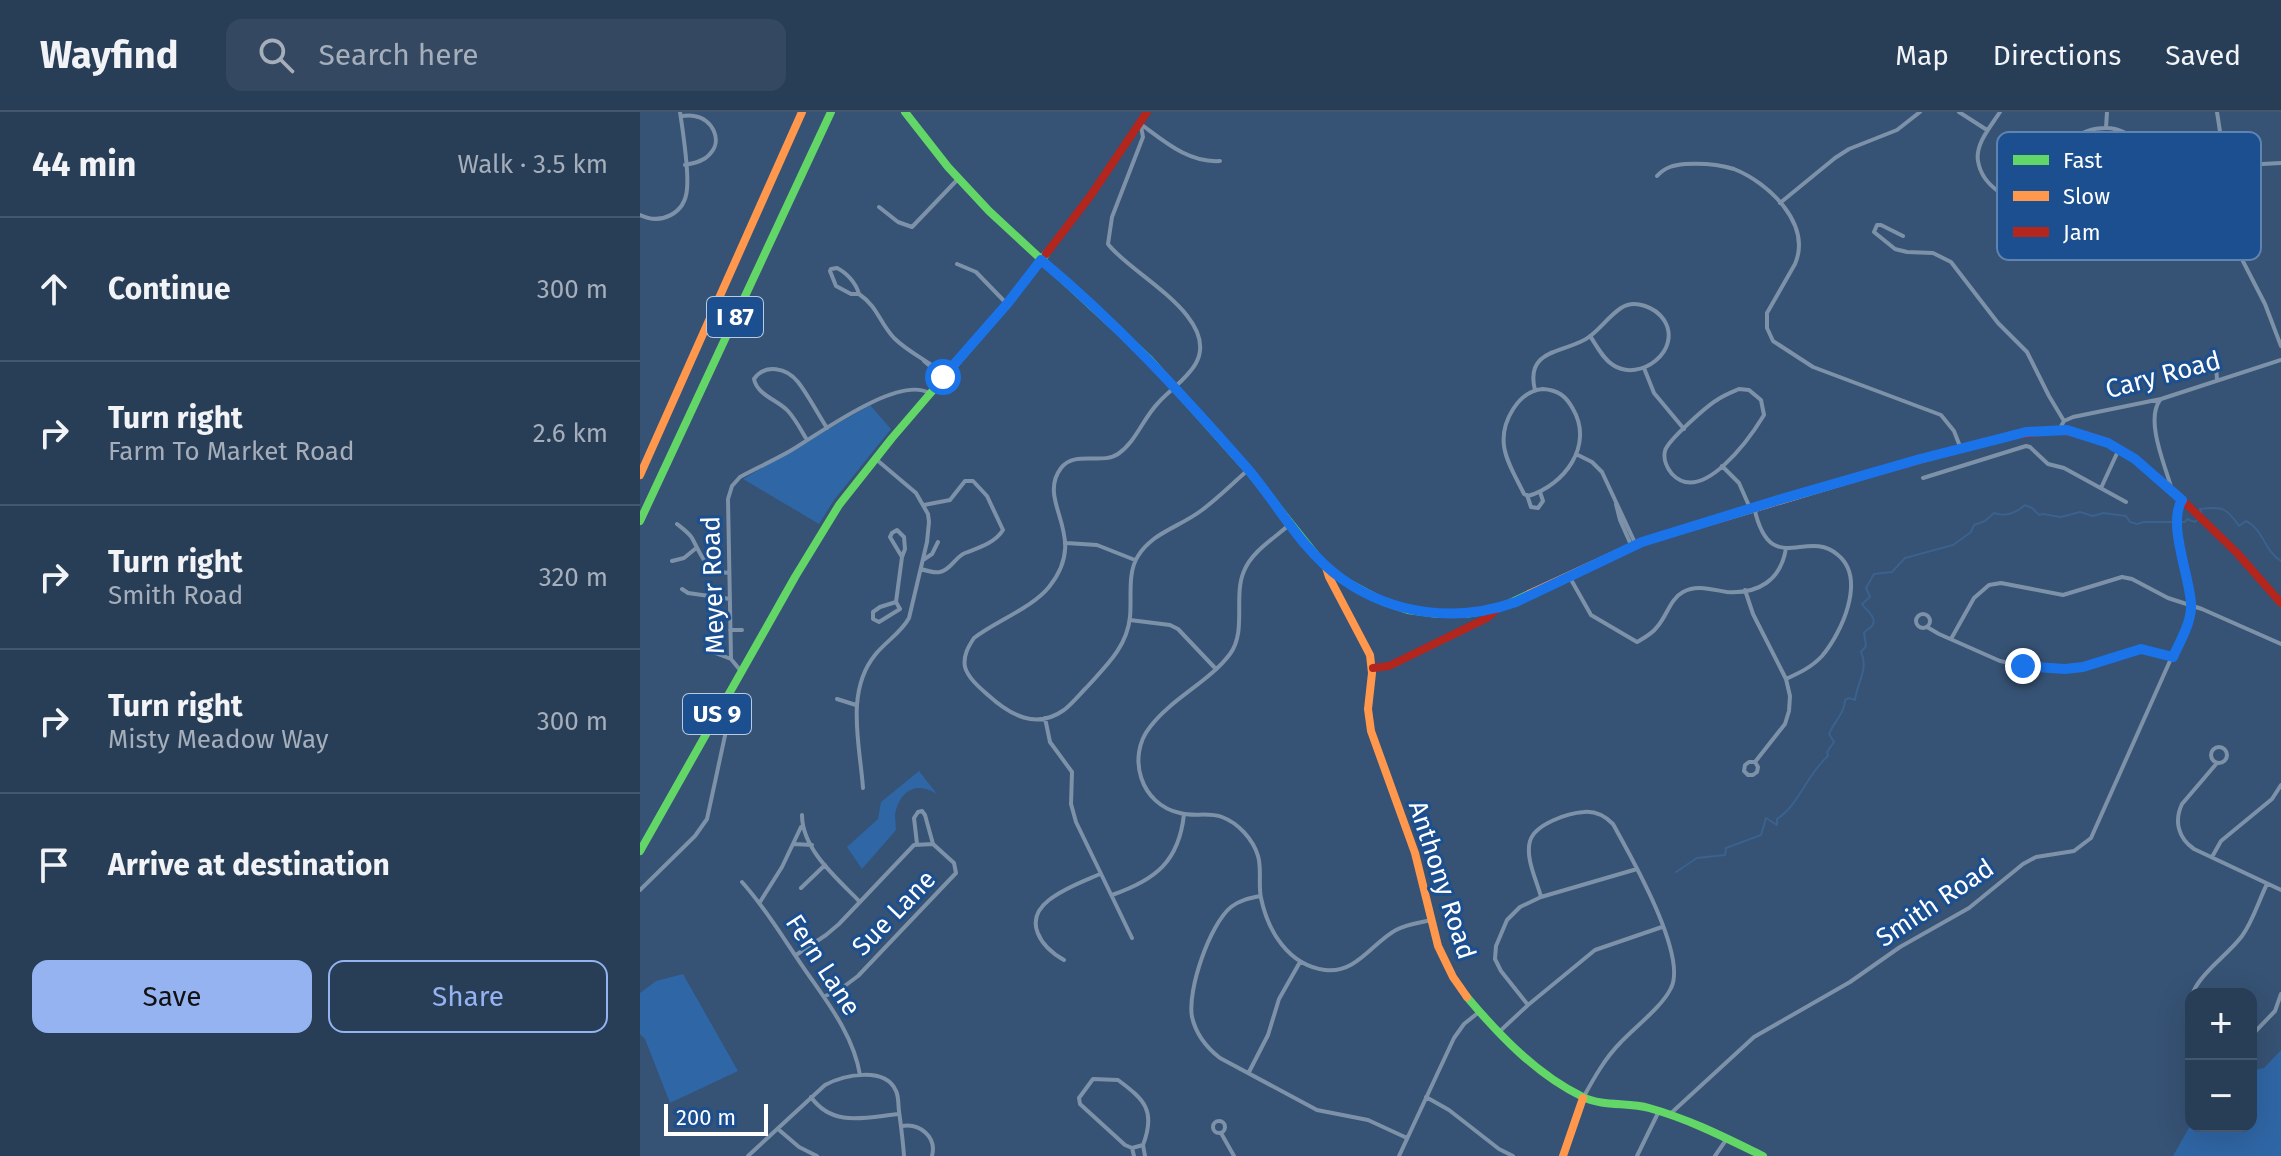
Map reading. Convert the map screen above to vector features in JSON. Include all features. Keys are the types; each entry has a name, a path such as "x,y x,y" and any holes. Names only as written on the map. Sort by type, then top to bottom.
{"main road":[{"name":"I 87","path":"640,475 802,112"},
{"name":"I 87","path":"640,521 831,112"},
{"path":"905,112 958,179 989,211 1121,332 1175,387 1248,470 1326,567 1370,596 1408,610 1451,614 1497,609"},
{"name":"US 9","path":"640,851 839,505 929,393 1007,304 1091,195 1147,112"},
{"path":"1373,668 1389,666 1487,618 1497,609 1634,546 1752,508 2026,432 2059,430 2090,436 2135,459 2237,553 2281,603"},
{"name":"Anthony Road","path":"1326,567 1370,655 1373,668 1368,702 1370,728 1415,853 1439,948 1451,976 1499,1032 1548,1074 1583,1098"},
{"path":"1563,1156 1583,1098 1659,1111 1763,1156"}],"street":[{"path":"1780,203 1842,153 1897,130 1920,112"},
{"path":"1959,112 1988,130"},
{"path":"1997,189 1986,180 1978,163 1979,146 2000,112"},
{"path":"2106,128 2107,112"},
{"path":"2217,112 2220,132"},
{"path":"640,215 662,219 675,213 685,198 687,189 680,114 703,119 712,126 716,135 715,145 708,157 685,165"},
{"path":"1140,124 1185,154 1202,161 1220,161"},
{"path":"1140,124 1142,141 1112,217 1108,241 1118,256 1178,305 1193,325 1201,349 1199,356 1193,368 1147,414 1134,438 1120,453 1114,457 1076,459 1061,468 1054,479 1053,493 1066,543 1064,563 1046,591 974,638 965,660 965,668 972,679 1004,710 1025,720 1045,718 1068,707 1121,647 1130,620 1135,560 1149,542 1200,512 1248,470"},
{"path":"2087,132 2106,128 2123,132"},
{"path":"1657,176 1662,170 1680,165 1707,163 1721,166 1754,180 1780,203 1795,223 1800,247 1795,264 1767,313 1767,328 1773,341 1813,367 1941,415 1954,431 1961,449"},
{"path":"2261,164 2281,163"},
{"path":"879,207 898,222 912,227 958,179"},
{"path":"1903,236 1881,225 1877,225 1874,232 1895,249 1933,253 1951,262 1998,323 2027,352 2064,421 2059,430"},
{"path":"2242,260 2265,304 2281,346"},
{"path":"957,264 976,272 1007,304"},
{"path":"859,294 838,289 830,275 831,269 842,271 859,294 875,308 893,337 933,364 944,376"},
{"path":"1535,390 1534,371 1542,358 1585,340 1621,308 1629,305 1648,306 1664,321 1668,331 1667,343 1658,360 1630,371 1614,367 1590,336"},
{"name":"Cary Road","path":"2064,421 2107,408 2161,399 2281,360"},
{"path":"1644,367 1654,393 1684,429"},
{"path":"807,440 788,411 757,389 754,379 761,371 774,368 797,380 827,428"},
{"path":"2216,368 2217,379"},
{"name":"Meyer Road","path":"742,672 731,659 728,499 732,486 740,477 872,402 916,388 929,393"},
{"path":"1527,495 1540,492 1561,478 1576,454 1582,431 1570,403 1557,392 1543,389 1535,390 1518,401 1504,436 1506,455 1531,507 1538,508 1543,501 1540,492"},
{"path":"1739,389 1749,390 1761,400 1764,415 1722,466 1701,481 1685,482 1671,472 1665,451 1668,443 1715,400 1739,389"},
{"path":"2161,399 2154,408 2154,421 2172,490"},
{"path":"1923,478 2026,446 2048,464 2064,468 2126,502"},
{"path":"2101,488 2119,449"},
{"path":"1576,454 1592,462 1602,472 1634,546"},
{"path":"863,788 856,705 859,684 876,654 909,618 929,522 916,493 875,459"},
{"path":"1722,466 1739,483 1763,536 1771,543 1786,548 1818,547 1833,551 1845,563 1850,585 1846,613 1824,653 1806,669 1786,679"},
{"path":"921,569 942,572 963,554 973,552 1003,532 987,496 973,481 965,481 950,500 924,505"},
{"name":"Smith Road","path":"1669,1115 1754,1037 1969,908 2023,864 2036,857 2074,851 2091,838 2187,624 2191,606 2176,511 2182,500"},
{"path":"677,524 690,535 695,549 712,569 729,573"},
{"path":"1290,524 1253,556 1244,569 1240,582 1236,642 1230,654 1154,722 1138,752 1138,769 1146,789 1161,805 1184,814 1219,815 1243,831 1258,856 1260,896 1276,935 1284,948 1300,962 1314,968 1339,970 1358,961 1394,931 1432,920"},
{"path":"896,602 876,609 873,619 879,622 900,609 896,602 905,549 904,537 897,530 890,537 902,557"},
{"path":"923,560 932,554 938,542"},
{"path":"1066,543 1097,545 1135,560"},
{"path":"1569,576 1593,617 1636,642 1657,628 1674,600 1683,592 1698,588 1727,592 1762,585 1777,575 1786,548"},
{"path":"672,561 684,558 695,549"},
{"path":"1951,639 1974,598 1984,588 1995,584 2063,595 2122,577 2281,644"},
{"path":"682,589 694,594 730,599"},
{"path":"1745,590 1753,614 1786,679 1790,696 1782,729 1755,762"},
{"path":"1130,620 1170,625 1178,629 1215,668"},
{"path":"1927,627 2000,661 2034,668 2083,667 2141,649 2173,657"},
{"path":"730,630 742,630"},
{"path":"710,651 731,659"},
{"path":"837,699 856,705"},
{"path":"640,890 696,835 707,819 726,731 725,722 717,715"},
{"path":"1045,718 1050,742 1072,772 1072,812 1132,938"},
{"path":"2217,763 2211,753 2214,748 2222,747 2228,755 2225,761 2217,763 2182,804 2178,817 2180,831 2189,845 2281,890"},
{"path":"2212,857 2225,837 2272,799 2281,785"},
{"name":"Sue Lane","path":"825,996 838,991 858,976 954,876 954,863 933,844 922,811 914,818 917,844"},
{"path":"1541,897 1529,851 1533,835 1542,824 1583,812 1599,814 1610,820 1657,908 1674,967 1674,981 1667,995 1618,1044 1583,1098"},
{"path":"1112,895 1148,879 1168,863 1178,843 1184,814"},
{"path":"760,902 794,844 802,825 802,815"},
{"path":"802,825 825,865 860,902"},
{"path":"794,844 812,845"},
{"path":"796,955 826,935 917,844 933,844"},
{"path":"801,888 825,865"},
{"path":"1528,1005 1501,971 1495,955 1507,920 1520,907 1541,897 1637,869"},
{"path":"1064,960 1041,942 1037,918 1047,901 1100,874"},
{"name":"Fern Lane","path":"742,882 760,902 825,996 853,1047 860,1075"},
{"path":"2195,988 2242,935 2267,884"},
{"path":"1260,896 1241,901 1226,912 1207,945 1191,1002 1193,1021 1199,1035 1211,1050 1233,1066 1317,1110 1368,1120 1407,1138"},
{"path":"1499,1032 1595,950 1663,926"},
{"path":"1249,1073 1262,1049 1279,999 1300,962"},
{"path":"2257,1030 2275,1011 2281,994"},
{"path":"1399,1156 1454,1038 1464,1024 1479,1012"},
{"path":"748,1156 829,1082 860,1075 876,1076 893,1087 902,1126 904,1156"},
{"path":"1143,1145 1132,1148 1125,1145 1080,1104 1079,1098 1093,1079 1118,1080 1145,1105 1149,1115 1143,1145 1145,1156"},
{"path":"811,1097 832,1117 864,1118 899,1114"},
{"path":"1426,1097 1513,1156"},
{"path":"1637,1156 1659,1111"},
{"path":"902,1126 913,1125 928,1135 934,1150 932,1156"},
{"path":"778,1129 799,1147 817,1156"},
{"path":"1221,1133 1234,1156"},
{"path":"1715,1156 1726,1140"},
{"path":"1132,1148 1134,1156"}],"shaded area":[{"path":"870,405 891,429 834,500 819,524 743,479"},
{"path":"919,771 937,794 918,788 902,797 895,812 896,830 862,869 847,847 878,819 881,802"},
{"path":"683,974 738,1071 670,1103 645,1039 640,1034 640,993 656,981"},
{"path":"2281,1050 2281,1156 2173,1156 2186,1132 2257,1132 2257,1070 2264,1068"}],"waterway":[{"path":"1676,872 1697,858 1725,855 1726,848 1761,835 1766,818 1777,825 1777,819 1791,806 1828,756 1827,752 1834,742 1829,734 1845,700 1855,700 1862,676 1864,664 1861,652 1866,646 1864,633 1874,620 1862,604 1870,597 1866,588 1874,574 1892,572 1905,558 1953,545 1971,532 1974,525 1994,513 2010,514 2025,505 2039,515 2061,517 2080,512 2093,516 2103,513 2126,516 2130,522 2137,524 2175,522"},
{"path":"2202,515 2200,509 2219,508 2231,515 2239,526 2246,521 2281,561"},
{"path":"2181,522 2187,519 2195,522 2198,519"}],"traffic: fast":[{"path":"640,521 831,112"},
{"path":"905,112 948,167 989,211 1149,359 1248,470 1323,564 1343,580 1384,602 1408,610 1438,614 1497,609 1529,594"},
{"path":"640,851 839,505 1046,254"},
{"path":"1467,997 1520,1053 1566,1088 1591,1100 1664,1112 1763,1156"}],"traffic: slow":[{"path":"640,475 802,112"},
{"path":"1529,594 1642,542 1859,477"},
{"path":"1326,567 1370,655 1372,673 1368,709 1371,731 1415,853 1438,946 1467,997"},
{"path":"1563,1156 1583,1098"}],"traffic: jam":[{"path":"1046,254 1091,195 1147,112"},
{"path":"1859,477 2007,436 2059,430 2090,436 2135,459 2172,490 2237,553 2281,603"},
{"path":"1373,668 1389,666 1487,618 1497,609"}],"route":[{"path":"943,377 1041,260 1121,332 1175,387 1248,470 1326,567 1384,602 1408,610 1438,614 1497,609 1642,542 1920,459 2026,432 2077,432 2125,452 2182,500 2176,511 2190,596 2190,616 2173,657 2141,649 2083,667 2023,666"}]}
